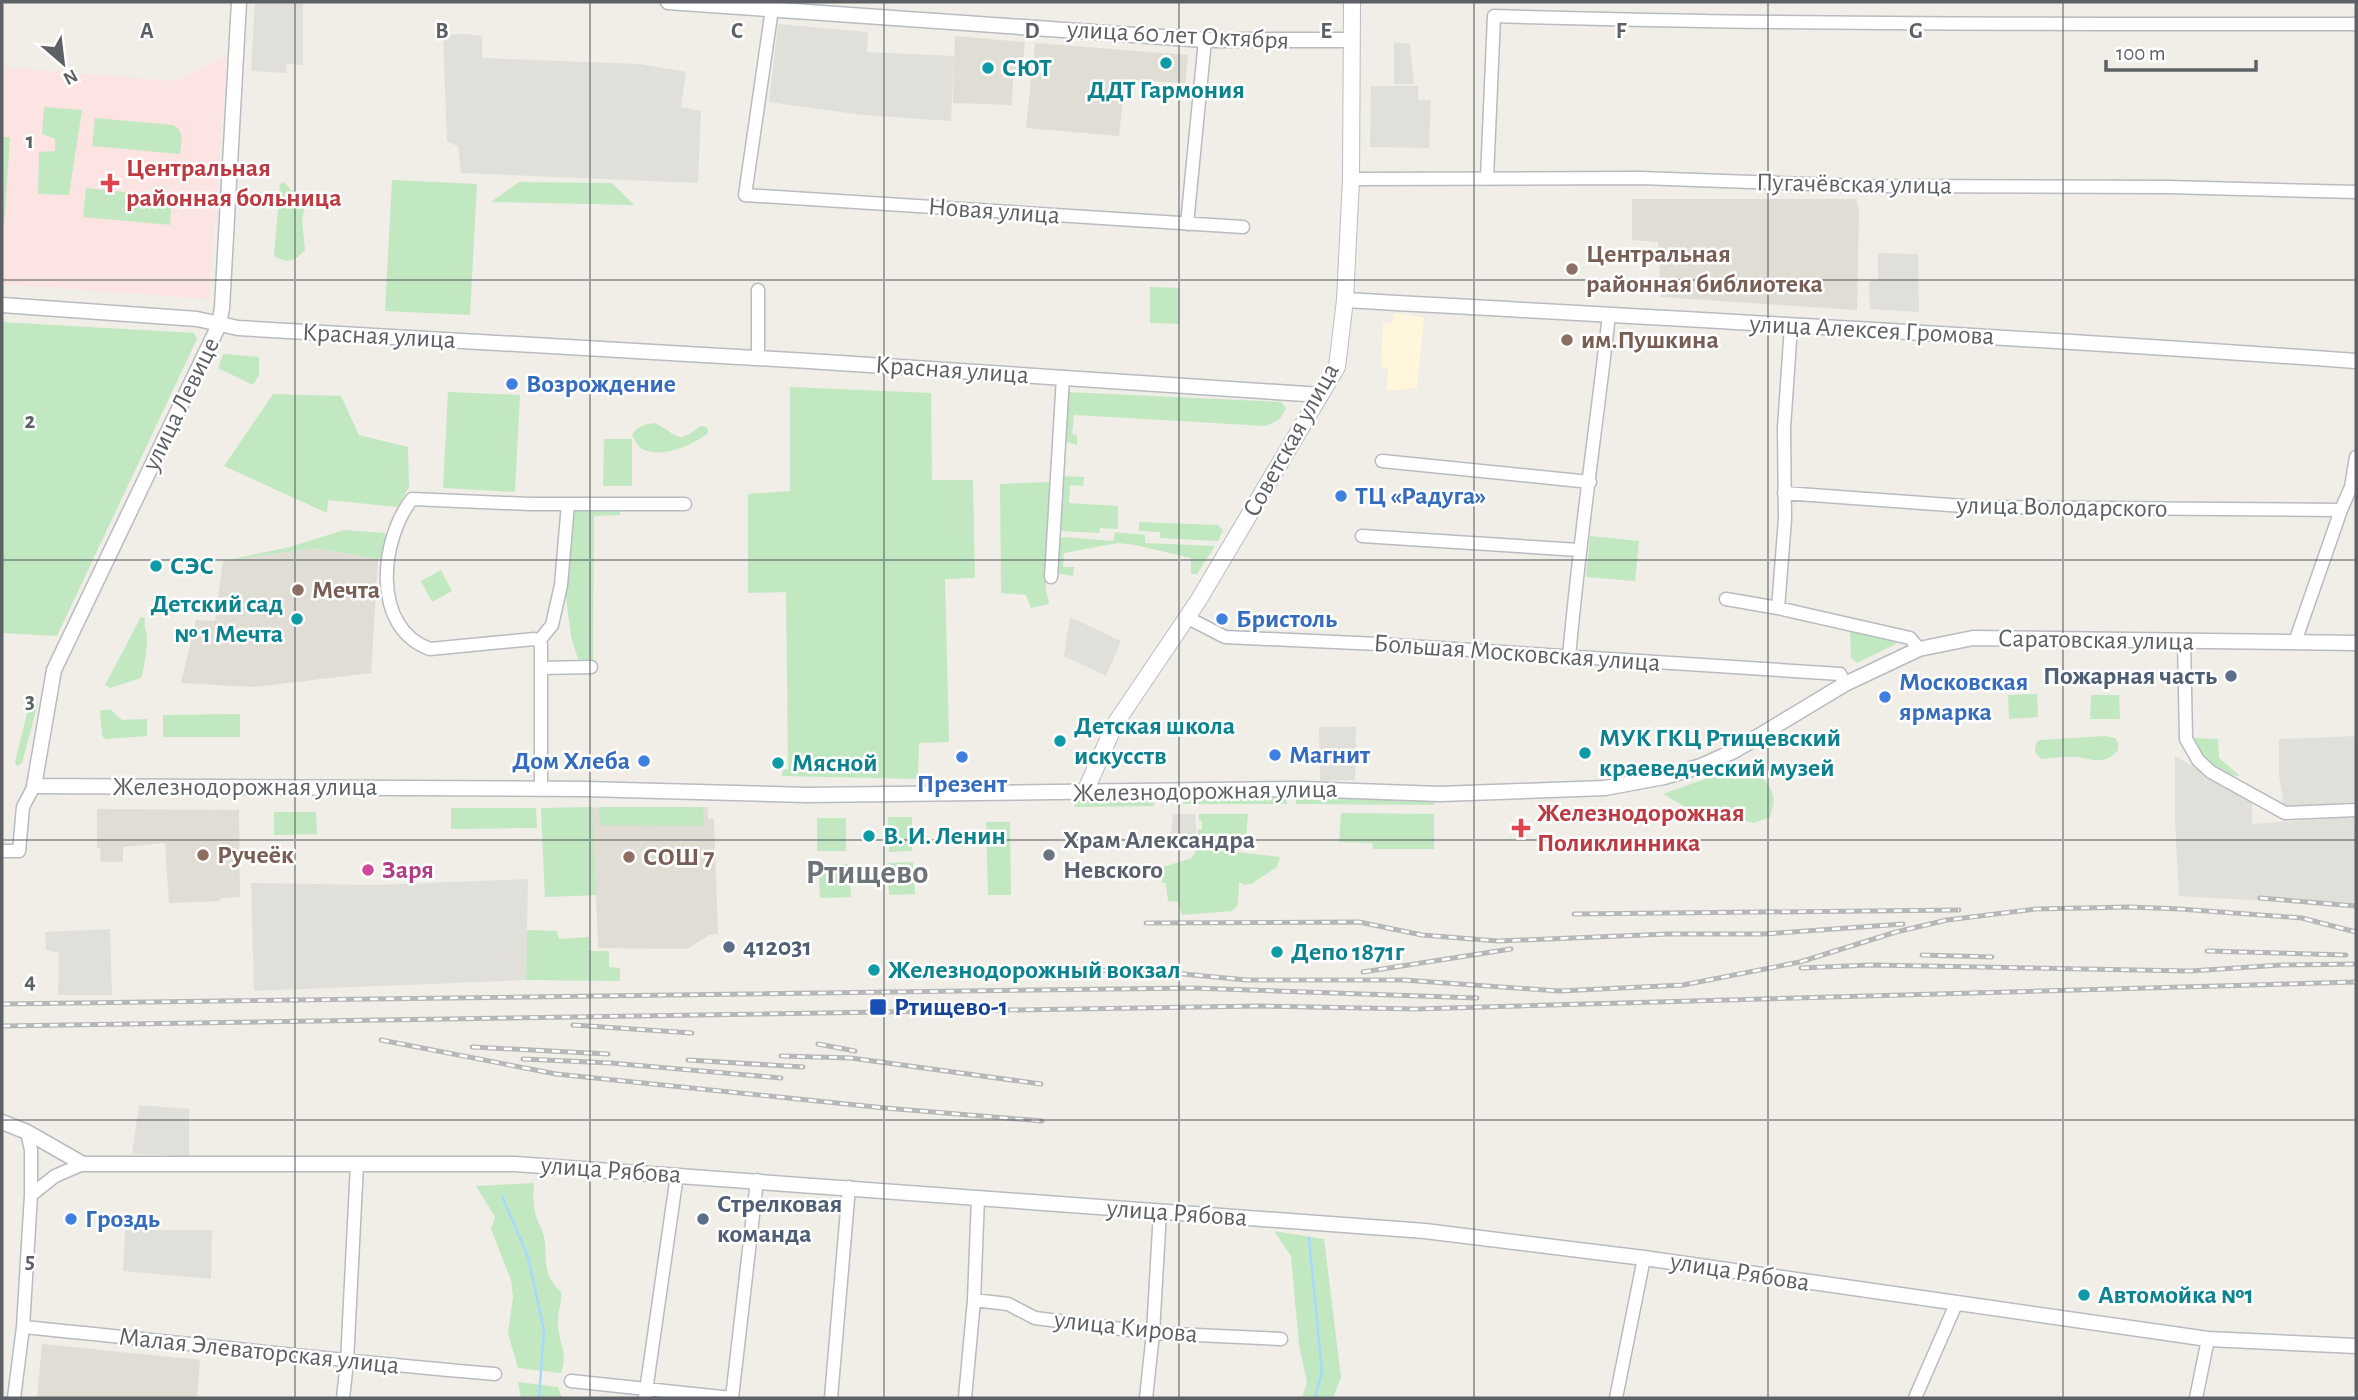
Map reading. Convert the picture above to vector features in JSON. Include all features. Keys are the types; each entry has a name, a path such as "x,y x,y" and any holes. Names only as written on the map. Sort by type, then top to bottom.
{"main road":[{"name":"Советская улица","path":"1085,792 1115,724 1150,659 1188,618 1337,367 1345,300 1351,179 1352,2"}],"street":[{"name":"улица Левице","path":"34,786 54,670 219,325 239,2"},
{"name":"улица 60 лет Октября","path":"668,2 1205,40 1352,40"},
{"name":"Новая улица","path":"772,9 745,195 1244,227"},
{"path":"1488,178 1494,16 1637,21 2356,24"},
{"path":"1187,225 1205,40"},
{"name":"Пугачёвская улица","path":"1351,179 1640,178 1864,186 2168,187 2356,192"},
{"path":"758,290 758,358"},
{"name":"улица Алексея Громова","path":"1345,300 1791,327 2023,337 2356,361"},
{"name":"Красная улица","path":"2,305 197,318 237,328 758,358 1321,395"},
{"path":"1569,657 1579,550 1590,482 1609,315"},
{"path":"1778,608 1785,519 1784,428 1791,327"},
{"name":"Красная улица","path":"1051,577 1063,377"},
{"path":"2295,642 2340,510 2351,486 2356,457"},
{"path":"1382,461 1590,482"},
{"name":"улица Володарского","path":"1784,493 1977,507 2340,510"},
{"path":"539,641 534,639 430,649 416,644 408,637 388,600 387,573 391,541 412,499 568,504 685,503"},
{"path":"539,641 552,625 561,585 568,504"},
{"path":"1362,536 1579,550"},
{"path":"1726,599 1910,638 1919,649"},
{"name":"Большая Московская улица","path":"1188,618 1225,637 1378,644 1840,674 1845,684"},
{"name":"Саратовская улица","path":"1845,684 1919,649 1973,638 2356,643"},
{"path":"2184,640 2186,739 2198,760 2211,772 2285,813 2356,810"},
{"path":"539,641 541,789"},
{"path":"541,668 592,667"},
{"name":"Железнодорожная улица","path":"34,786 541,789 807,795 1300,789 1440,794 1605,788 1664,777 1701,766 1734,751 1845,684"},
{"path":"2,851 19,851 23,807 34,786"},
{"name":"улица Рябова","path":"2,1122 27,1132 83,1164 515,1164 1425,1231 1644,1258 2208,1339 2356,1346"},
{"path":"14,1398 23,1327 32,1195 31,1150 27,1132"},
{"path":"32,1195 55,1175 83,1164"},
{"path":"343,1398 358,1164"},
{"path":"645,1393 677,1175"},
{"path":"570,1381 645,1393 732,1398 757,1180"},
{"path":"831,1398 849,1187"},
{"path":"965,1398 974,1300 978,1198"},
{"path":"1146,1398 1153,1333 1160,1212"},
{"path":"1616,1398 1644,1258"},
{"name":"улица Кирова","path":"974,1300 1008,1304 1035,1318 1153,1333 1281,1339"},
{"path":"1915,1398 1956,1304"},
{"name":"Малая Элеваторская улица","path":"23,1327 220,1346 347,1362 495,1374"},
{"path":"2196,1398 2208,1339"}],"shaded area":[{"path":"255,2 303,2 303,65 287,64 286,73 251,71"},
{"path":"778,24 868,32 867,52 954,56 951,121 863,115 769,102"},
{"path":"443,35 482,36 482,58 639,64 686,72 681,107 701,111 698,183 461,173 458,146 447,142"},
{"path":"955,36 1025,42 1022,77 1013,77 1012,105 953,103"},
{"path":"1394,42 1410,44 1414,84 1394,84"},
{"path":"1035,43 1188,55 1185,83 1125,80 1119,136 1026,128"},
{"name":"Центральная районная больница","path":"227,55 209,299 2,284 2,67 175,81"},
{"path":"1371,86 1418,86 1418,100 1431,100 1429,148 1370,147"},
{"path":"1632,199 1856,199 1859,211 1857,310 1661,297 1658,242 1632,240"},
{"path":"1878,253 1918,254 1919,312 1870,309 1869,282 1878,280"},
{"path":"1394,313 1424,317 1417,388 1387,391 1388,369 1381,368 1383,323 1393,323"},
{"name":"Мечта","path":"316,548 378,559 371,673 254,687 181,683 196,620 215,621 223,561"},
{"path":"1070,617 1121,641 1106,676 1064,656"},
{"path":"1319,727 1356,727 1355,780 1320,781"},
{"path":"2356,736 2356,802 2284,807 2279,775 2279,739"},
{"path":"2175,756 2252,800 2252,824 2356,817 2356,906 2179,896"},
{"name":"СОШ 7","path":"708,807 708,819 714,819 718,934 709,935 687,949 598,948 596,895 545,897 541,808"},
{"name":"Ручеёк","path":"97,809 239,810 240,897 221,898 220,901 169,903 165,843 123,847 123,862 101,862 100,848 97,848"},
{"path":"1173,814 1195,814 1197,841 1170,839"},
{"path":"528,879 526,980 254,991 251,883 374,885"},
{"path":"110,929 112,995 58,995 59,953 46,950 45,932"},
{"path":"139,1105 189,1109 189,1156 132,1154"},
{"path":"125,1230 212,1230 211,1279 123,1271"},
{"path":"42,1344 200,1360 197,1398 37,1398"}],"green space":[{"path":"44,107 82,110 69,195 38,194 39,152 55,151 55,139 42,134"},
{"path":"95,118 173,125 179,129 182,137 180,154 92,146"},
{"path":"2,137 10,137 4,226 2,226"},
{"path":"392,180 477,184 470,315 385,311"},
{"path":"284,182 306,202 302,219 305,250 298,257 287,261 274,256 280,184"},
{"path":"519,182 612,183 634,205 491,202"},
{"path":"86,188 172,197 170,225 83,217"},
{"path":"1150,287 1180,288 1180,324 1150,323"},
{"path":"2,322 194,333 197,339 57,636 2,633"},
{"path":"223,354 259,357 259,375 253,385 218,368"},
{"path":"790,387 931,393 932,480 973,480 975,578 945,579 949,742 919,743 918,779 782,776 783,770 788,769 786,592 748,593 748,494 790,491"},
{"path":"448,392 520,395 515,492 443,488"},
{"path":"1067,392 1281,402 1286,408 1280,419 1266,426 1074,415 1072,434 1077,435 1077,445 1067,442 1062,434"},
{"path":"273,394 341,396 359,435 408,447 409,487 398,507 328,500 327,513 224,466"},
{"path":"655,423 681,437 700,426 707,427 708,433 677,449 650,452 640,448 632,435 642,426"},
{"path":"604,439 632,439 632,486 603,486"},
{"path":"1060,476 1084,477 1083,486 1070,485 1069,503 1118,506 1118,529 1100,528 1099,533 1058,529"},
{"path":"1051,482 1046,589 1049,604 1031,608 1026,595 1001,593 1000,484"},
{"path":"576,508 620,510 620,515 594,516 593,660 578,659 571,637 565,589 572,511"},
{"path":"1139,522 1218,525 1223,530 1218,541 1160,538 1160,532 1139,531"},
{"path":"344,530 384,533 389,537 385,556 378,559 316,548 223,561 290,547"},
{"path":"1115,532 1145,535 1145,543 1215,546 1197,574 1191,574 1191,558 1118,543 1064,553 1063,567 1074,567 1073,576 1056,573 1059,539 1065,537 1113,541"},
{"path":"1590,536 1639,541 1635,581 1586,577"},
{"path":"441,570 452,591 432,602 421,581"},
{"path":"141,617 145,618 147,638 141,678 110,688 105,685"},
{"path":"1853,629 1896,638 1896,644 1857,663 1851,658 1850,633"},
{"path":"2037,694 2038,717 2009,719 2008,695"},
{"path":"2091,695 2119,695 2120,719 2090,719"},
{"path":"30,701 38,703 22,763 17,766 15,762"},
{"path":"100,710 111,710 122,720 147,719 147,736 106,739 102,736"},
{"path":"240,714 240,737 163,737 163,715"},
{"path":"2105,736 2115,738 2118,750 2103,760 2072,757 2041,759 2035,752 2036,743 2040,740"},
{"path":"2193,738 2218,739 2219,758 2240,776 2217,769 2206,759"},
{"path":"1716,775 1762,777 1773,796 1770,817 1754,823 1734,818 1710,821 1663,794"},
{"path":"1296,797 1434,798 1434,805 1296,804"},
{"path":"1183,798 1287,798 1287,804 1183,804"},
{"path":"1075,800 1154,800 1154,806 1075,807"},
{"path":"592,807 596,895 545,897 541,808"},
{"path":"599,807 703,807 704,826 600,825"},
{"path":"451,808 536,808 537,828 451,829"},
{"path":"274,812 316,812 317,834 274,835"},
{"path":"1341,813 1434,814 1434,849 1373,849 1372,843 1339,842"},
{"path":"1199,814 1248,814 1246,836 1229,834 1228,851 1280,857 1277,867 1253,883 1245,885 1239,882 1238,905 1232,911 1182,915 1178,902 1168,901 1166,883 1162,883 1163,867 1192,858 1197,849 1198,830 1202,829"},
{"path":"888,817 912,817 912,851 889,852"},
{"path":"817,818 846,818 846,851 817,851"},
{"path":"986,822 1010,822 1011,895 988,895"},
{"path":"913,862 915,894 889,895 887,863"},
{"path":"818,864 849,864 851,897 820,898"},
{"path":"527,930 557,931 559,939 589,937 589,951 609,951 609,967 620,968 620,981 526,980"},
{"path":"534,1183 534,1208 544,1236 548,1272 550,1279 561,1292 558,1328 564,1358 561,1373 518,1368 508,1334 513,1297 511,1280 491,1229 495,1217 476,1186"},
{"path":"1274,1231 1324,1239 1341,1377 1333,1398 1302,1398 1307,1382 1299,1345 1291,1256"},
{"path":"518,1382 558,1387 562,1398 521,1398"}],"waterway":[{"path":"502,1196 528,1257 544,1331 539,1398"},
{"path":"1309,1238 1322,1372 1315,1398"}],"railway":[{"path":"2260,898 2356,906"},
{"path":"1067,970 1151,971 1247,980 1403,980 1559,991 1683,985 1800,962 1896,932 1947,920 2036,909 2180,909 2302,918 2356,932"},
{"path":"1574,914 1959,910"},
{"path":"1146,923 1359,922 1422,935 1498,941 1668,934 1764,934 1903,924"},
{"path":"1363,972 1511,949"},
{"path":"2207,951 2346,955"},
{"path":"1922,955 1992,957"},
{"path":"1801,968 1871,965 2190,971 2281,965 2356,964"},
{"path":"2,1026 1260,1006 1415,1009 2356,982"},
{"path":"2,1004 1191,988 1477,998"},
{"path":"573,1025 692,1033"},
{"path":"381,1040 556,1074 885,1108 1042,1121"},
{"path":"818,1044 855,1051"},
{"path":"472,1047 608,1054"},
{"path":"781,1056 851,1058 1041,1084"},
{"path":"523,1059 611,1063 781,1078"},
{"path":"688,1060 803,1067"}],"place":[{"name":"ДДТ Гармония","path":"1166,63"},
{"name":"СЮТ","path":"988,68"},
{"name":"Центральная районная больница","path":"110,183"},
{"name":"Центральная районная библиотека","path":"1572,269"},
{"name":"им.Пушкина","path":"1567,340"},
{"name":"Возрождение","path":"512,384"},
{"name":"ТЦ «Радуга»","path":"1341,496"},
{"name":"СЭС","path":"156,566"},
{"name":"Мечта","path":"298,590"},
{"name":"Детский сад № 1 Мечта","path":"297,619"},
{"name":"Бристоль","path":"1222,619"},
{"name":"Пожарная часть","path":"2231,676"},
{"name":"Московская ярмарка","path":"1885,697"},
{"name":"Детская школа искусств","path":"1060,741"},
{"name":"МУК ГКЦ Ртищевский краеведческий музей","path":"1585,753"},
{"name":"Магнит","path":"1275,755"},
{"name":"Презент","path":"962,757"},
{"name":"Дом Хлеба","path":"644,761"},
{"name":"Мясной","path":"778,763"},
{"name":"Железнодорожная Поликлинника","path":"1521,828"},
{"name":"В. И. Ленин","path":"869,836"},
{"name":"Ручеёк","path":"203,855"},
{"name":"Храм Александра Невского","path":"1049,855"},
{"name":"СОШ 7","path":"629,857"},
{"name":"Заря","path":"368,870"},
{"name":"412031","path":"729,947"},
{"name":"Депо 1871г","path":"1277,952"},
{"name":"Железнодорожный вокзал","path":"874,970"},
{"name":"Ртищево-1","path":"878,1007"},
{"name":"Гроздь","path":"71,1219"},
{"name":"Стрелковая команда","path":"703,1219"},
{"name":"Автомойка №1","path":"2084,1295"}],"district":[{"name":"Ртищево","path":"867,873"}]}
